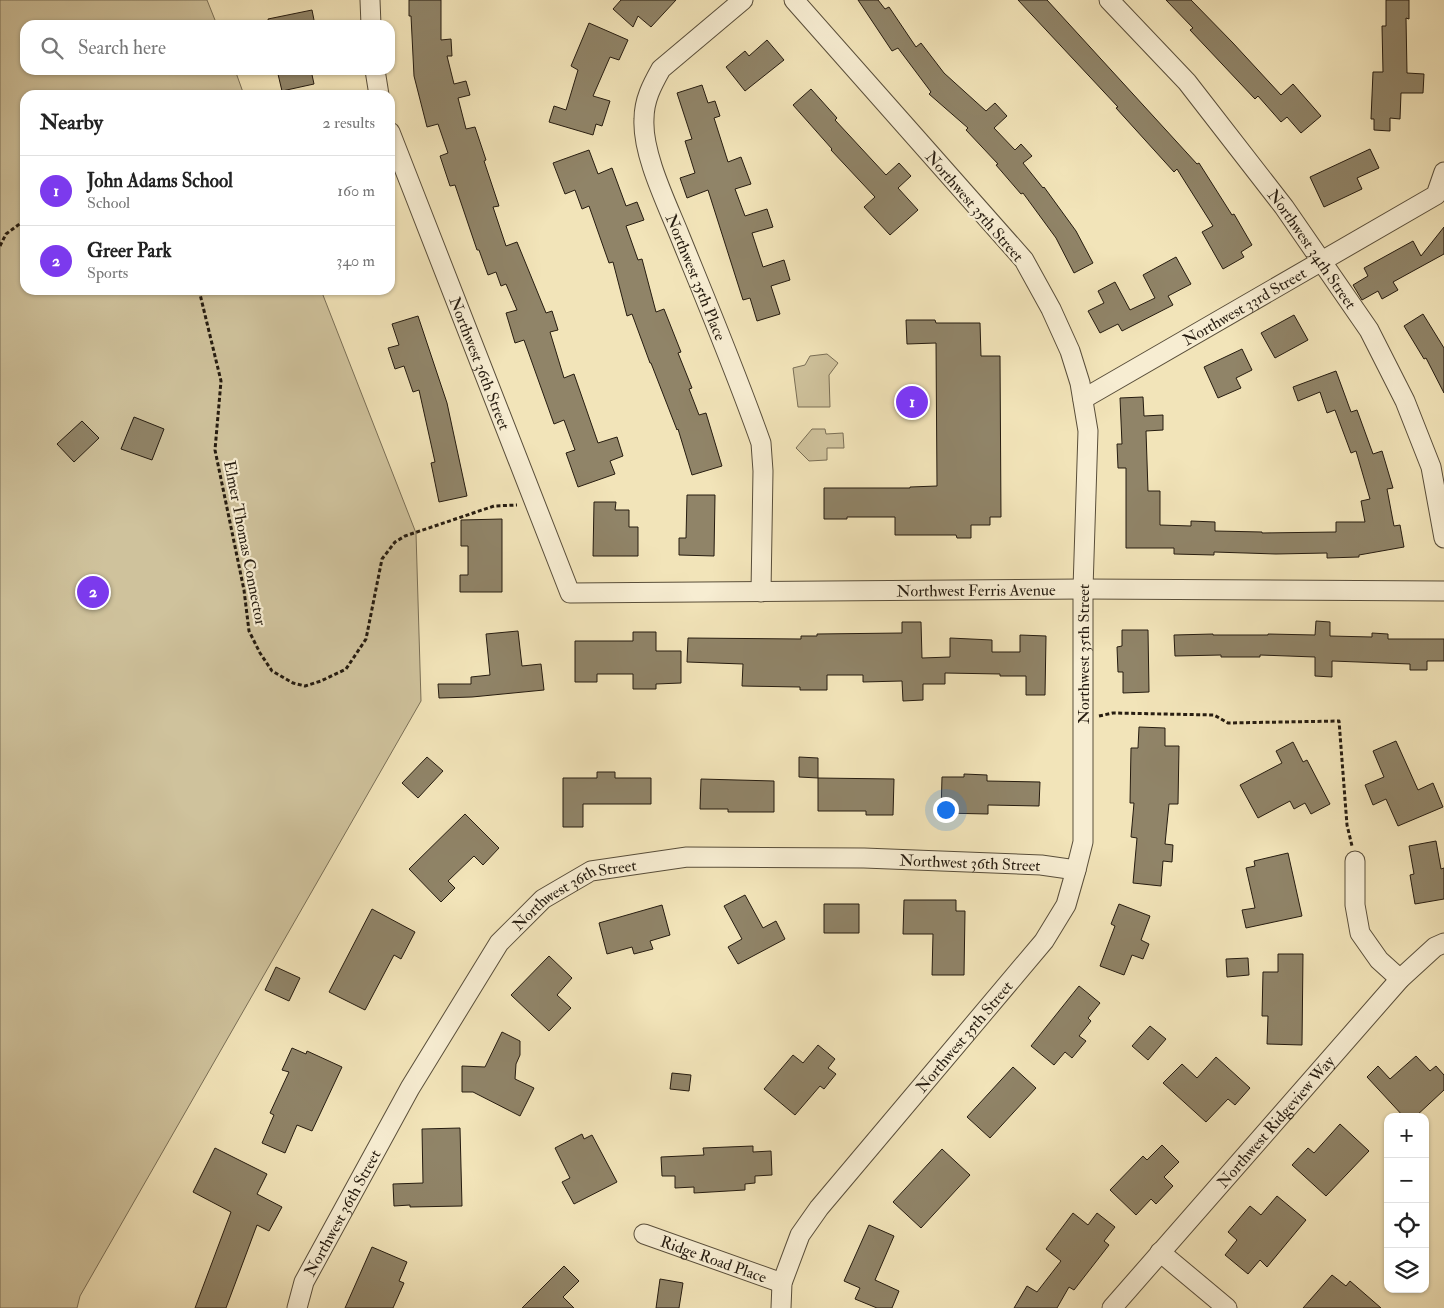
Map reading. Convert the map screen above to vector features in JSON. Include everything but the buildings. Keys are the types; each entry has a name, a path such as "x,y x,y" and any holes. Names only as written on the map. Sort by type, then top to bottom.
{"street":[{"path":"370,0 371,20"},
{"name":"Northwest 35th Place","path":"743,0 661,69 646,101 644,120 646,140 661,188 761,443 763,471 762,592"},
{"name":"Northwest 35th Street","path":"781,1308 782,1283 800,1235 819,1208 1044,941 1066,905 1082,842 1084,719 1083,589 1088,431 1080,383 1070,351 1051,309 1024,260 794,0"},
{"name":"Northwest 34th Street","path":"1109,0 1187,82 1284,207 1368,330 1405,401 1431,467 1444,538"},
{"path":"376,75 378,90"},
{"name":"Northwest 36th Street","path":"395,145 570,593"},
{"name":"Northwest 33rd Street","path":"1083,399 1436,195 1444,172"},
{"name":"Northwest Ferris Avenue","path":"570,593 1083,589 1444,591"},
{"name":"Northwest 36th Street","path":"297,1308 304,1282 410,1088 499,943 544,899 590,871 687,857 864,858 1040,866 1076,870"},
{"path":"1355,861 1355,905 1360,933 1380,960 1400,979"},
{"name":"Northwest Ridgeview Way","path":"1112,1308 1400,979 1435,948 1444,943"},
{"name":"Ridge Road Place","path":"644,1234 782,1283"},
{"path":"1160,1252 1227,1308"}],"path":[{"path":"0,246 6,234 20,224"},
{"name":"Elmer Thomas Connector","path":"200,295 221,381 215,450 244,590 249,631 272,671 293,683 305,686 322,681 346,669 366,639 382,559 395,542 405,536 494,506 535,504"},
{"path":"1084,719 1113,713 1214,715 1228,723 1339,721 1346,825 1355,861"}],"shaded area":[{"path":"0,0 207,0 215,20 20,20 20,75 237,75 242,90 20,90 20,295 323,295 416,533 421,701 80,1296 77,1308 0,1308"},
{"path":"827,354 838,363 829,375 830,407 798,407 793,368 805,365 810,356"},
{"path":"812,429 825,429 826,434 843,433 844,448 827,448 827,460 809,461 796,448"}],"place":[{"name":"John Adams School","path":"912,402"},
{"name":"Greer Park","path":"93,592"}]}
